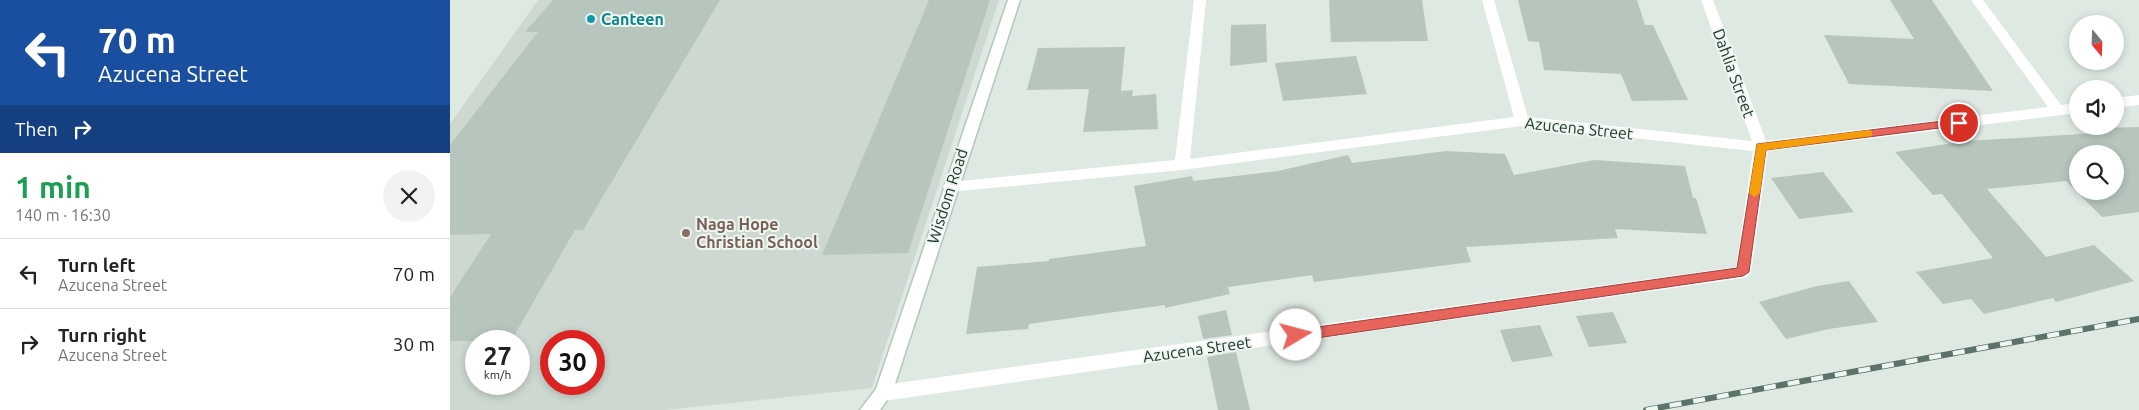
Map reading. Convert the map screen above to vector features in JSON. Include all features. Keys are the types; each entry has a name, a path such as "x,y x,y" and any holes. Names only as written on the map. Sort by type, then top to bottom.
{"street":[{"name":"Wisdom Road","path":"870,410 883,393 950,187 1014,0"},
{"path":"1182,165 1200,0"},
{"path":"1488,0 1522,121"},
{"name":"Dahlia Street","path":"1707,0 1761,146"},
{"path":"1977,0 2058,111"},
{"path":"2124,102 2139,100"},
{"name":"Azucena Street","path":"950,187 1182,165 1522,121 1761,146 2069,109"},
{"name":"Azucena Street","path":"883,393 1743,272 1761,146"}],"shaded area":[{"name":"Naga Hope Christian School","path":"538,0 999,0 872,388 666,410 450,410 450,124"}],"building":[{"path":"553,0 720,0 583,230 575,230 517,330 465,330 465,341 450,341 450,297 491,234 450,235 450,145 538,32 525,32"},
{"path":"929,0 990,0 908,253 822,255"},
{"path":"1329,0 1422,0 1428,41 1331,42"},
{"path":"1518,0 1637,0 1645,25 1653,25 1688,100 1632,101 1621,74 1544,70 1539,42 1528,41"},
{"path":"1890,0 1932,0 1993,91 1849,84 1824,35 1914,39"},
{"path":"1266,24 1267,62 1230,66 1231,25"},
{"path":"1125,47 1121,91 1133,90 1132,96 1156,94 1158,129 1083,132 1089,89 1027,90 1038,48"},
{"path":"1356,56 1367,94 1283,101 1275,63"},
{"path":"2124,127 2139,127 2139,212 2102,217 2085,200 2124,200 2124,145 2069,145 2069,184 2066,181 1987,189 2046,257 2094,245 2134,281 2056,302 2053,298 1984,314 1971,299 1943,304 1916,272 1993,258 1942,194 1933,195 1895,152 1966,141 2069,135 2124,135"},
{"path":"1446,151 1505,154 1514,175 1594,160 1685,166 1693,198 1696,198 1707,234 1615,229 1618,238 1466,247 1471,262 1314,282 1312,275 1228,287 1230,294 1165,308 1165,305 1029,324 1028,329 966,334 977,267 1049,261 1049,259 1146,246 1134,186 1192,176 1193,181 1278,171 1348,155 1352,163"},
{"path":"1823,172 1854,212 1799,219 1771,178"},
{"path":"1849,281 1878,322 1829,329 1786,339 1759,302 1817,286"},
{"path":"1226,310 1232,335 1203,339 1198,316"},
{"path":"1613,312 1627,343 1589,347 1576,316"},
{"path":"1540,325 1553,356 1512,362 1500,330"},
{"path":"1236,352 1250,410 1218,410 1207,357"}],"railway":[{"path":"1646,410 2139,319"}],"slow traffic":[{"path":"1754,193 1761,146 1869,134"}],"place":[{"name":"Canteen","path":"591,19"},
{"name":"Naga Hope Christian School","path":"686,233"}],"route":[{"path":"1296,335 1743,272 1761,146 1959,123"}]}
